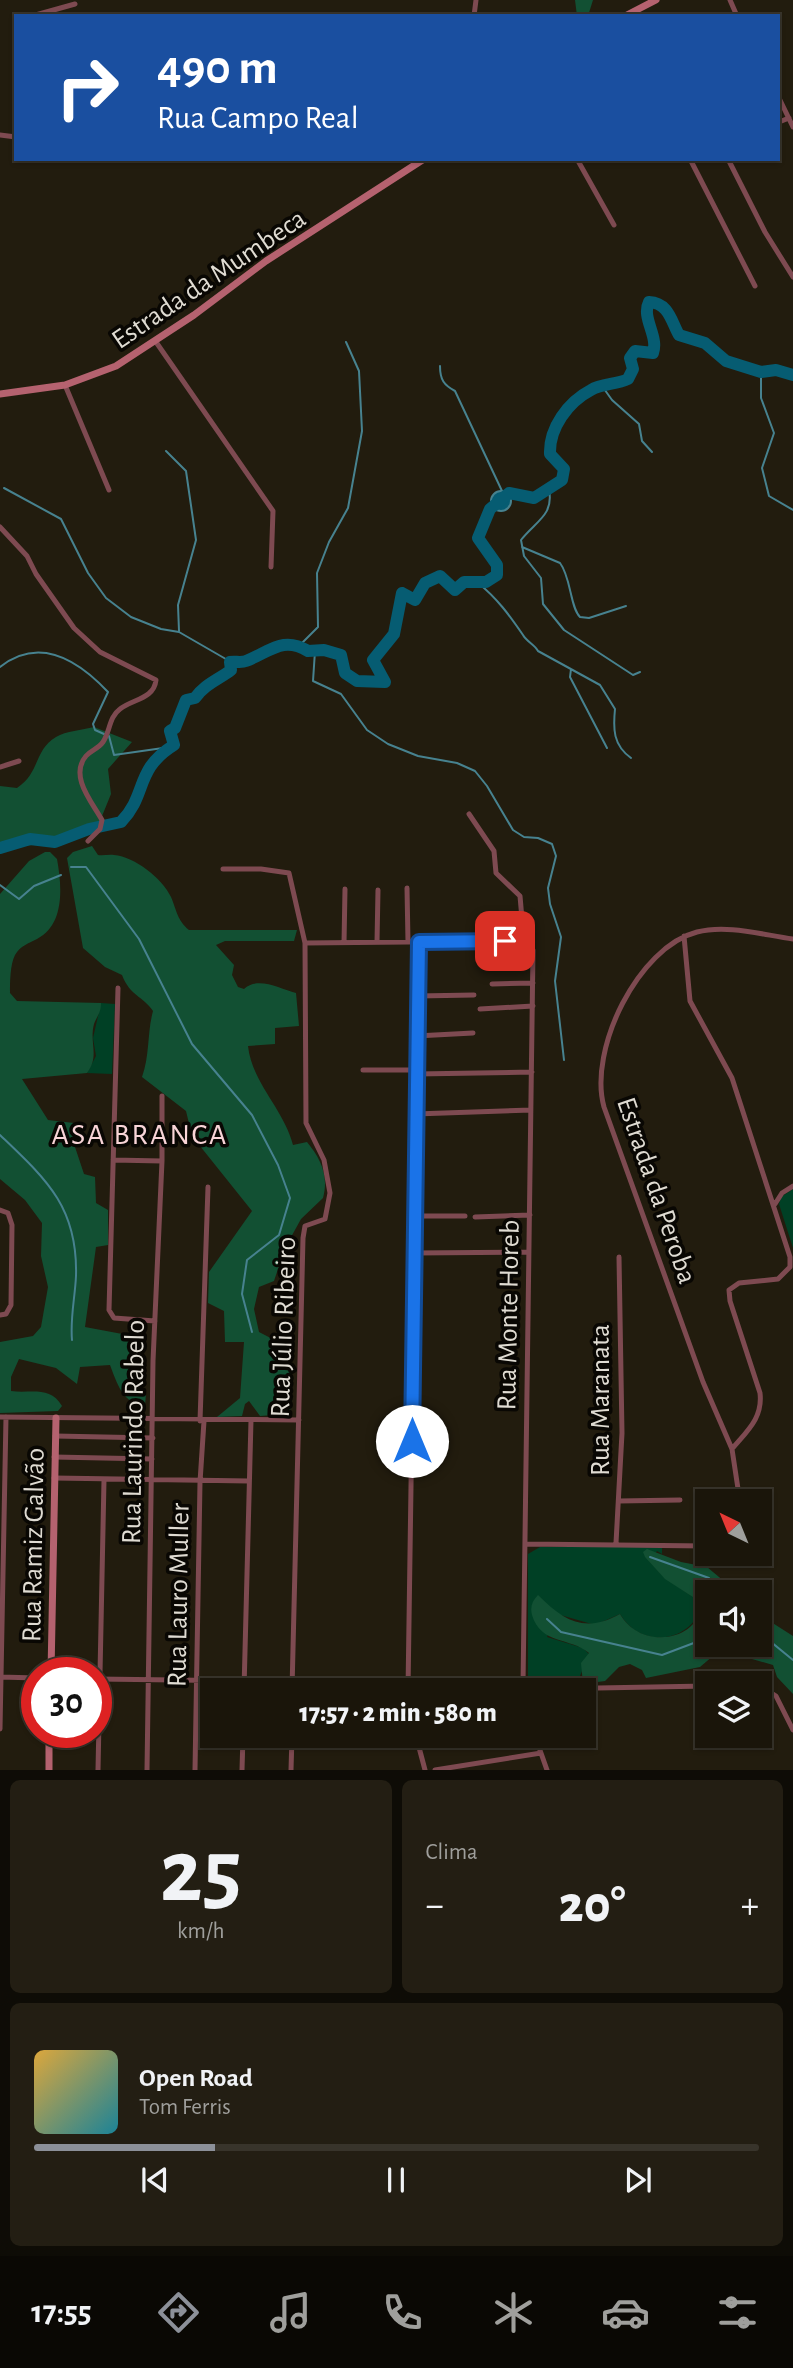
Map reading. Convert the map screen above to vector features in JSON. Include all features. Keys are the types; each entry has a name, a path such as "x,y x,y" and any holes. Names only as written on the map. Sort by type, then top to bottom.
{"main road":[{"path":"629,14 656,0"},
{"name":"Estrada da Mumbeca","path":"0,394 65,385 116,366 156,342 258,267 421,161"},
{"name":"Rua Ramiz Galvão","path":"51,1657 56,1418"},
{"path":"49,1748 49,1769"}],"street":[{"path":"40,14 75,5"},
{"path":"780,101 793,127"},
{"path":"780,122 789,118"},
{"path":"578,161 614,225"},
{"path":"692,161 755,286"},
{"path":"730,161 765,232 793,277"},
{"path":"156,342 273,511 271,567"},
{"path":"65,385 109,490"},
{"path":"0,529 24,552 74,628 100,652 156,680 149,694 116,713 105,739 81,765 82,784 101,826 88,841"},
{"path":"0,767 19,761"},
{"path":"223,869 261,869 289,873 304,943 524,942 520,896 496,873 494,850 469,814"},
{"path":"407,888 408,942"},
{"path":"344,943 345,889"},
{"path":"377,942 378,890"},
{"name":"Estrada da Peroba","path":"738,1489 732,1450 703,1382 601,1092 607,1046 623,1002 651,962 674,940 716,929 793,939"},
{"path":"684,936 690,1001 732,1078 775,1204 788,1248 790,1267 778,1279 732,1286 730,1301 760,1393 761,1408 752,1425 732,1450"},
{"path":"407,1678 419,942"},
{"name":"Rua Monte Horeb","path":"523,1678 533,1006 531,947 524,942"},
{"name":"Rua Júlio Ribeiro","path":"293,1678 304,1230 308,1224 325,1219 330,1203 324,1160 306,1123 304,943"},
{"path":"492,984 533,983"},
{"path":"118,989 110,1314 118,1318 155,1321"},
{"path":"417,996 474,995"},
{"path":"480,1009 533,1006"},
{"path":"416,1036 473,1033"},
{"path":"363,1070 532,1072"},
{"name":"Rua Laurindo Rabelo","path":"147,1769 152,1421 162,1096"},
{"path":"415,1114 531,1110"},
{"path":"113,1160 162,1161"},
{"path":"775,1204 782,1193 793,1186"},
{"name":"Rua Lauro Muller","path":"195,1769 208,1187"},
{"path":"0,1210 8,1213 12,1225 11,1305 9,1310 0,1315"},
{"path":"415,1216 465,1216"},
{"path":"475,1217 530,1216"},
{"path":"414,1253 529,1252"},
{"name":"Rua Maranata","path":"616,1544 622,1433 619,1257"},
{"path":"0,1729 3,1417 152,1421 299,1420"},
{"path":"244,1678 251,1420"},
{"path":"55,1436 153,1438"},
{"path":"54,1457 152,1459"},
{"path":"54,1478 249,1481"},
{"path":"99,1657 104,1480"},
{"path":"619,1501 680,1500"},
{"path":"525,1544 695,1546"},
{"path":"0,1677 21,1678"},
{"path":"112,1680 200,1682"},
{"path":"596,1688 695,1686"},
{"path":"772,1694 776,1696 793,1730"},
{"path":"98,1748 98,1769"},
{"path":"242,1769 243,1748"},
{"path":"291,1769 292,1748"},
{"path":"419,1748 425,1769"},
{"path":"539,1748 547,1769"},
{"path":"435,1769 541,1753"}],"green space":[{"path":"575,0 593,0 589,14 577,14"},
{"path":"94,727 132,742 108,769 111,794 100,821 59,843 8,847 0,854 0,786 17,788 24,782 30,776 44,748 56,737"},
{"path":"92,846 98,855 122,857 139,864 155,876 167,890 180,919 189,930 297,930 294,941 225,941 216,945 234,965 232,975 238,987 244,989 262,983 296,993 299,1026 275,1028 275,1044 248,1046 255,1072 283,1120 293,1145 307,1142 320,1161 324,1175 323,1198 301,1219 285,1248 274,1281 259,1287 254,1309 259,1332 288,1347 291,1353 292,1407 287,1414 260,1416 249,1401 245,1404 242,1416 217,1417 240,1398 244,1342 225,1342 224,1311 208,1303 209,1272 252,1211 192,1136 186,1111 142,1077 153,1011 133,992 122,975 105,967 83,948 67,858 73,852"},
{"path":"50,852 57,859 60,892 57,915 46,933 22,947 15,955 11,969 10,993 17,1001 101,1003 101,1006 94,1024 93,1061 87,1073 22,1079 48,1120 74,1123 74,1144 84,1174 95,1177 96,1203 108,1210 108,1245 96,1247 85,1327 133,1336 129,1381 139,1392 146,1394 145,1405 137,1404 126,1397 110,1365 80,1367 77,1384 56,1368 19,1359 11,1377 11,1391 46,1393 57,1399 62,1406 58,1411 0,1413 0,1342 33,1336 41,1327 48,1287 41,1256 42,1223 25,1200 0,1179 0,894 29,861"},
{"path":"101,1003 115,1004 112,1074 87,1073 96,1056 93,1038"},
{"path":"793,1189 793,1248 779,1204 781,1197"},
{"path":"540,1547 662,1547 662,1554 657,1551 649,1561 665,1578 695,1598 695,1620 684,1630 662,1638 638,1632 628,1625 620,1614 595,1625 557,1614 547,1637 583,1648 589,1654 581,1678 528,1678 528,1554"},
{"path":"647,1549 681,1562 707,1567 723,1580 695,1580 695,1598 665,1579 643,1552"},
{"path":"538,1595 557,1612 576,1622 596,1623 620,1614 630,1626 643,1634 657,1637 683,1632 695,1621 695,1657 712,1657 700,1667 646,1678 642,1670 630,1664 619,1667 605,1681 596,1682 596,1678 582,1678 581,1663 589,1653 542,1631 536,1625 531,1609"},
{"path":"772,1623 793,1636 793,1694 777,1677 773,1665 750,1657 772,1657"}],"water":[{"path":"501,491 508,494 511,501 508,508 501,511 494,508 491,501 494,494"}],"waterway":[{"path":"0,848 30,839 55,842 89,829 121,822 135,802 153,764 174,745 170,731 175,728 186,700 195,698 207,686 231,670 230,662 244,662 277,647 291,645 308,651 324,650 341,655 345,673 357,681 385,682 373,660 394,634 402,593 415,600 425,583 440,576 455,590 464,582 486,582 497,575 497,565 478,538 490,509 509,493 534,498 562,480 564,469 550,454 556,425 583,395 600,386 628,379 633,369 630,358 635,351 653,353 654,340 647,314 649,302 665,309 679,335 705,343 726,361 761,372 776,370 793,375"},
{"path":"300,645 318,627 317,573 329,542 348,508 362,431 359,371 346,342"},
{"path":"440,366 442,378 445,384 455,391 502,491"},
{"path":"761,372 761,398 774,433 762,468 769,496 793,510"},
{"path":"602,386 612,400 639,424 642,441 652,452"},
{"path":"166,451 186,471 196,540 178,605 179,631"},
{"path":"4,488 61,519 88,573 106,598 131,617 161,629 179,632 231,662"},
{"path":"549,490 550,499 546,512 521,540 524,556 541,578 543,604 564,630 633,675 640,672"},
{"path":"522,547 560,563 580,617 589,618 626,606"},
{"path":"478,583 497,601 538,651 600,685 615,709 614,730 618,742 631,758"},
{"path":"315,651 313,681 341,694 367,730 388,744 418,756 457,763 475,771 513,830 524,837 538,838 552,844 556,856 548,888 550,904 561,937 555,981 564,1060"},
{"path":"0,667 29,653 43,653 57,656 84,670 108,692 93,724 95,730 104,734"},
{"path":"571,669 570,677 607,748"},
{"path":"109,736 114,755 170,747"},
{"path":"71,867 86,867 139,939 192,1044 252,1115 278,1165 290,1198 279,1235 247,1260 242,1294 252,1332"},
{"path":"0,885 19,899 34,886 61,875"},
{"path":"0,1135 45,1181 65,1213 75,1252 72,1340"},
{"path":"650,1557 710,1580"},
{"path":"547,1619 561,1632 662,1655 695,1643"},
{"path":"772,1643 793,1660"}],"district":[{"name":"ASA BRANCA","path":"140,1134"}],"route":[{"path":"412,1441 419,942 505,941"}]}
